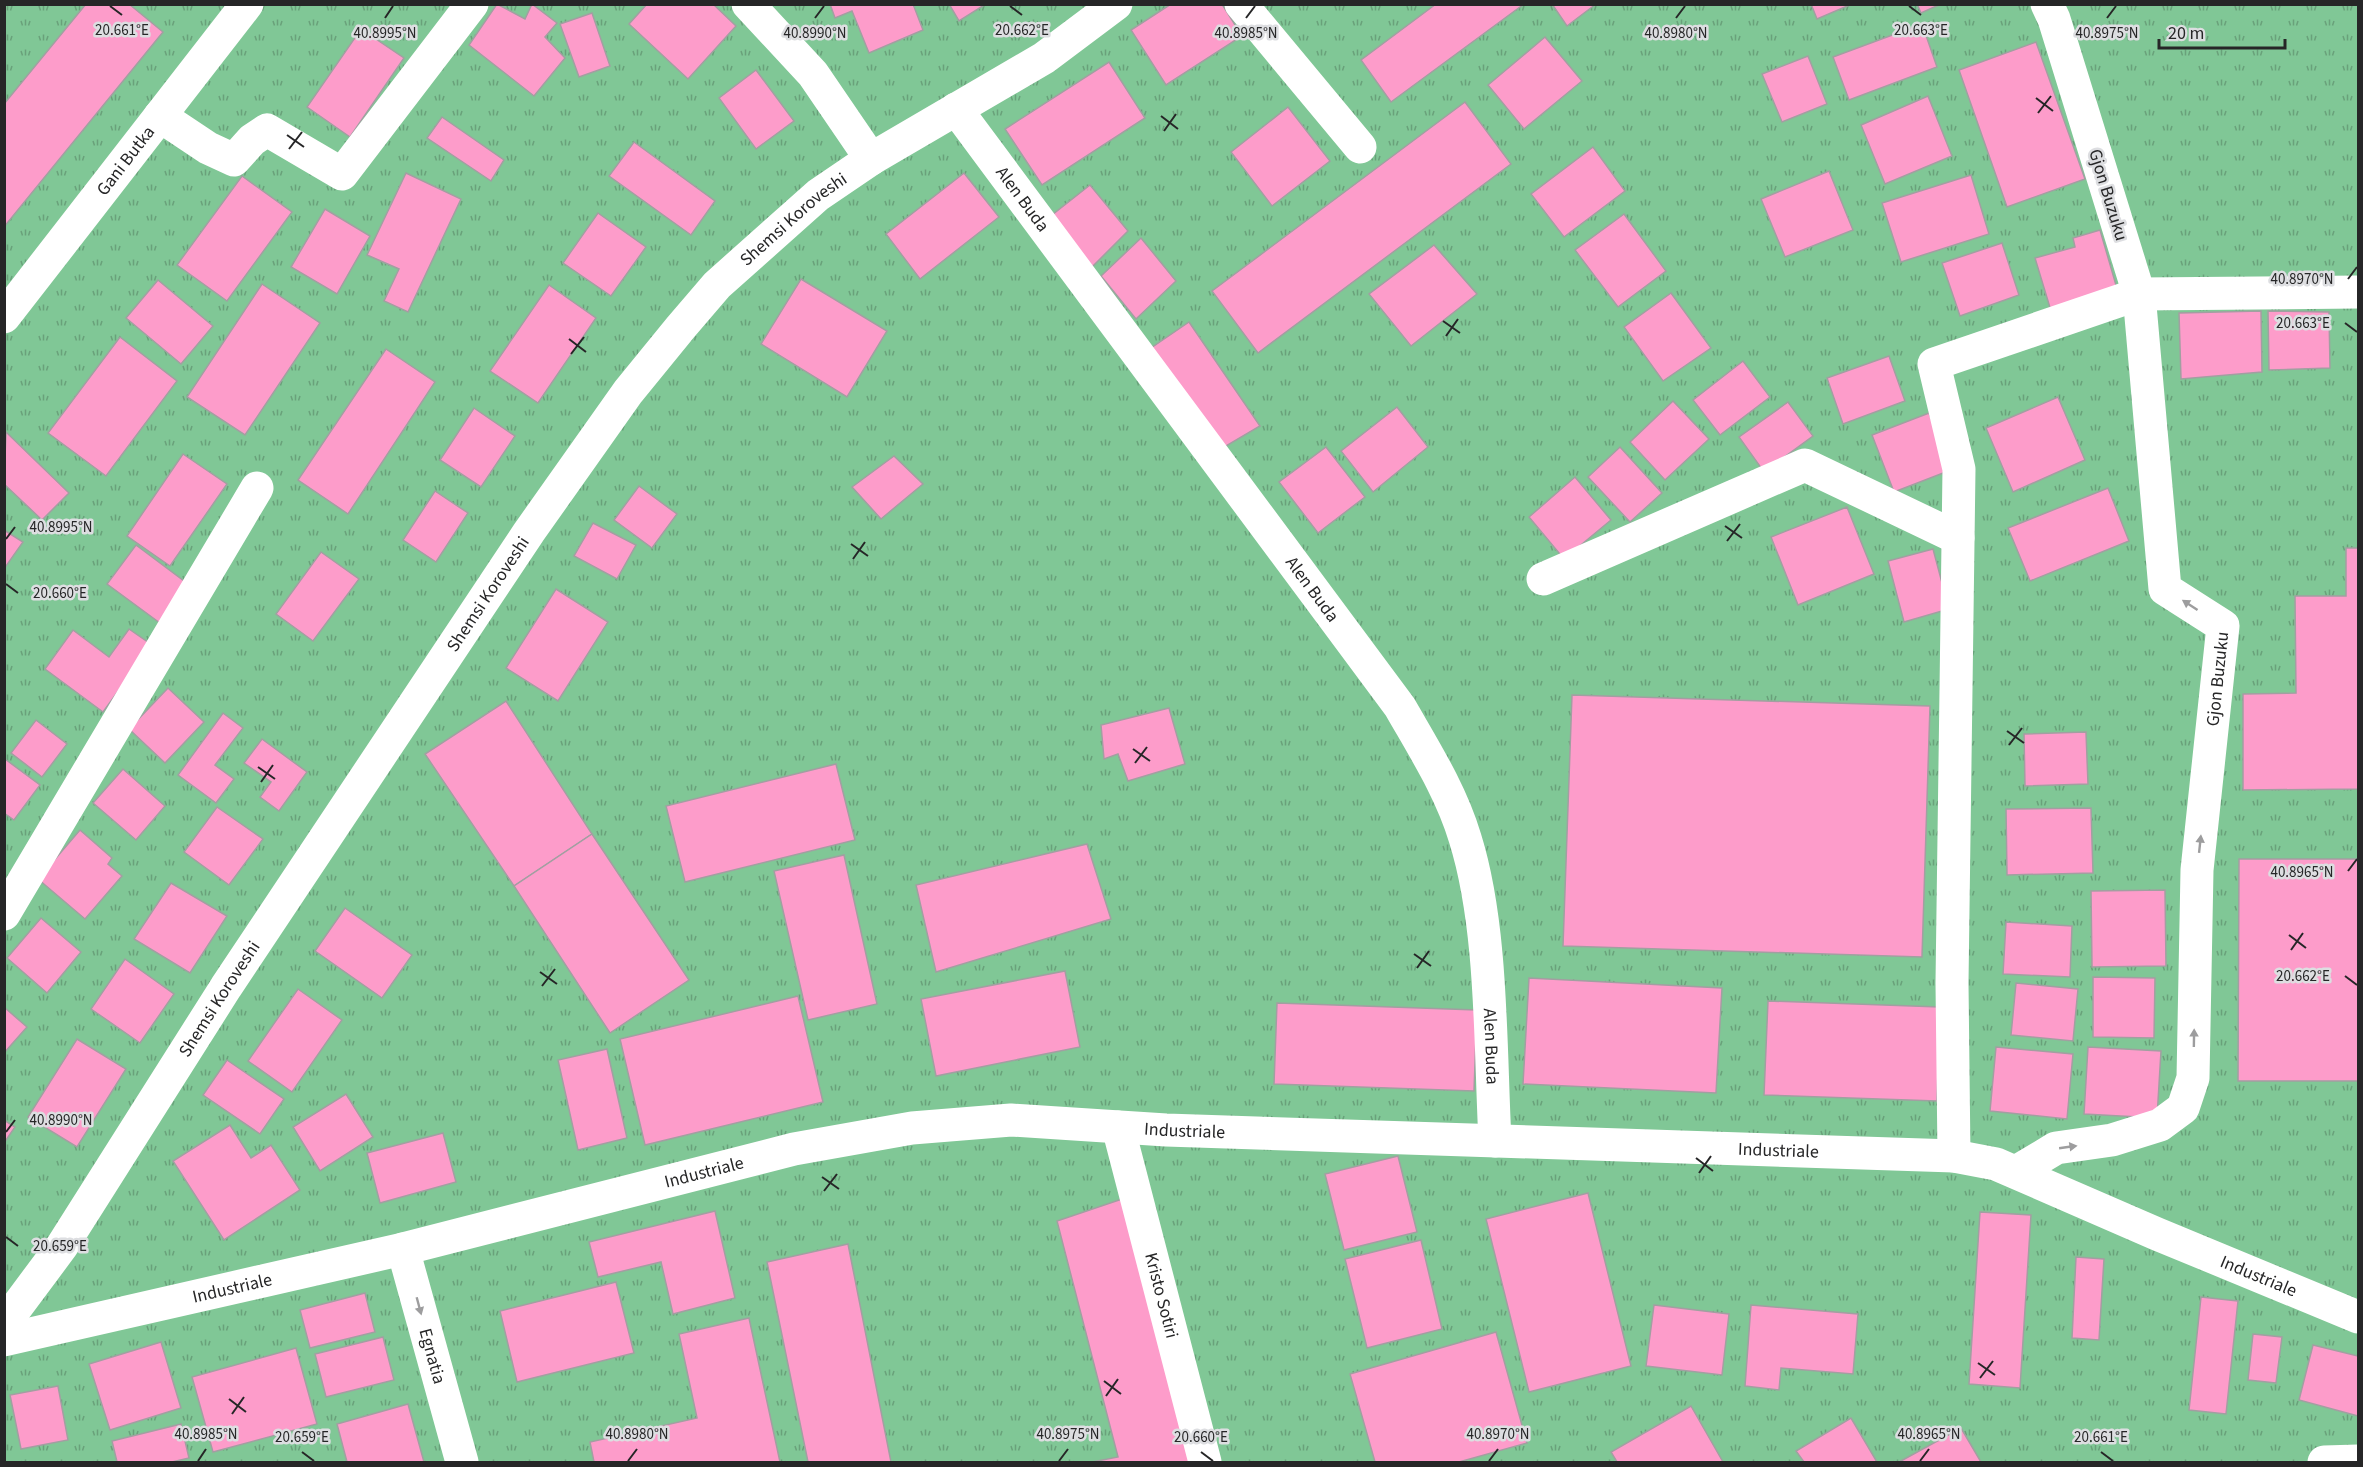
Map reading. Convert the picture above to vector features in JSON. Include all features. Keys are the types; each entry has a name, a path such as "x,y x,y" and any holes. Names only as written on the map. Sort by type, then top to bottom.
{"street":[{"name":"Gani Butka","path":"4,317 247,4"},
{"path":"160,116 208,148 234,160 252,140 267,130 342,174 472,4"},
{"path":"748,4 813,74 871,159"},
{"name":"Shemsi Koroveshi","path":"4,1324 62,1246 226,987 433,673 628,392 717,285 818,195 871,159 1044,58 1116,4"},
{"path":"1241,4 1360,147"},
{"name":"Gjon Buzuku","path":"2016,1172 2056,1148 2112,1140 2160,1125 2183,1108 2193,1078 2197,870 2223,626 2165,589 2139,294 2054,19 2047,4"},
{"name":"Alen Buda","path":"956,109 1400,707 1439,776 1465,837 1477,890 1485,962 1495,1142"},
{"path":"1954,1156 1952,983 1959,469 1934,364 2139,294 2358,292"},
{"path":"1543,579 1805,465 1958,538"},
{"path":"4,914 257,488"},
{"name":"Industriale","path":"4,1340 403,1249 794,1149 912,1128 1011,1119 1118,1127 1495,1142 1954,1156 1996,1164 2358,1317"},
{"name":"Kristo Sotiri","path":"1118,1127 1205,1462"},
{"name":"Egnatia","path":"403,1249 462,1462"},
{"path":"2325,1462 2358,1461"}],"green space":[{"path":"5,5 2358,5 2358,1462 5,1462"}],"building":[{"path":"86,4 129,4 163,32 4,227 4,104"},
{"path":"497,4 525,19 532,4 557,23 545,37 565,58 534,96 469,45"},
{"path":"647,4 713,4 736,26 688,79 629,24"},
{"path":"830,4 913,4 923,30 869,53 852,11 835,18"},
{"path":"949,4 986,4 959,21"},
{"path":"1171,4 1222,4 1242,36 1166,85 1131,30"},
{"path":"1436,4 1524,4 1391,102 1361,60"},
{"path":"1552,4 1596,4 1567,26"},
{"path":"1811,4 1852,4 1817,19"},
{"path":"1917,4 1941,4 1921,13"},
{"path":"592,13 610,66 579,77 560,24"},
{"path":"1922,24 1937,67 1849,100 1833,57"},
{"path":"361,29 404,58 350,137 307,107"},
{"path":"1545,37 1582,81 1524,129 1488,85"},
{"path":"2036,42 2085,179 2007,207 1959,70"},
{"path":"1808,56 1827,104 1782,122 1762,74"},
{"path":"1109,62 1145,118 1042,185 1005,129"},
{"path":"756,70 794,121 756,149 719,98"},
{"path":"1928,96 1952,156 1885,184 1861,125"},
{"path":"1465,102 1511,164 1258,353 1212,291"},
{"path":"1288,107 1330,161 1272,206 1231,152"},
{"path":"442,117 504,160 491,181 427,138"},
{"path":"634,142 715,201 691,235 609,176"},
{"path":"1593,147 1625,191 1564,237 1531,194"},
{"path":"1829,171 1853,230 1785,257 1761,199"},
{"path":"406,173 461,199 408,312 384,301 399,269 367,255"},
{"path":"964,173 999,217 920,279 886,234"},
{"path":"1971,175 1989,234 1901,262 1882,203"},
{"path":"242,176 292,212 227,301 177,265"},
{"path":"1090,185 1128,231 1092,267 1052,215"},
{"path":"325,209 370,236 337,294 291,267"},
{"path":"598,213 646,247 611,296 563,263"},
{"path":"1624,214 1666,271 1618,307 1575,250"},
{"path":"2100,230 2118,292 2051,311 2035,258 2075,247 2073,238"},
{"path":"1141,238 1176,281 1136,319 1101,276"},
{"path":"2002,243 2019,295 1960,316 1942,263"},
{"path":"1434,245 1477,294 1411,346 1369,294"},
{"path":"801,279 887,331 847,397 761,344"},
{"path":"158,280 213,326 181,364 126,318"},
{"path":"262,284 320,323 245,435 187,397"},
{"path":"549,285 596,318 538,403 490,371"},
{"path":"1671,293 1711,348 1663,381 1624,327"},
{"path":"2261,311 2262,372 2181,379 2179,313"},
{"path":"2268,311 2329,312 2330,368 2269,370"},
{"path":"1189,322 1260,426 1221,449 1151,348"},
{"path":"120,337 177,381 106,476 48,433"},
{"path":"386,349 435,382 348,514 298,480"},
{"path":"1889,356 1905,401 1843,424 1827,378"},
{"path":"1743,361 1770,397 1720,435 1693,400"},
{"path":"2058,397 2085,460 2013,492 1986,428"},
{"path":"1673,401 1709,439 1665,480 1630,442"},
{"path":"1788,402 1813,436 1764,472 1739,437"},
{"path":"1397,407 1428,447 1373,492 1341,451"},
{"path":"474,408 515,436 481,487 440,460"},
{"path":"1929,413 1951,470 1894,492 1872,435"},
{"path":"6,432 69,493 42,520 4,484"},
{"path":"1326,447 1365,497 1318,533 1279,482"},
{"path":"1620,447 1662,493 1630,522 1588,477"},
{"path":"183,454 227,484 170,566 127,536"},
{"path":"894,456 923,484 881,519 852,487"},
{"path":"1575,477 1611,520 1564,559 1529,517"},
{"path":"639,486 677,514 652,548 614,520"},
{"path":"2108,488 2129,541 2030,581 2008,528"},
{"path":"435,491 468,513 436,562 403,540"},
{"path":"1847,507 1874,574 1798,605 1771,537"},
{"path":"593,523 636,545 617,579 574,556"},
{"path":"4,530 23,542 4,569"},
{"path":"136,545 192,587 164,626 107,584"},
{"path":"2346,548 2358,548 2358,789 2243,790 2243,694 2296,693 2295,596 2346,596"},
{"path":"1933,549 1949,609 1904,622 1888,561"},
{"path":"321,552 359,579 313,641 276,614"},
{"path":"556,589 608,622 558,701 506,668"},
{"path":"129,629 152,645 103,712 45,669 73,630 109,657"},
{"path":"168,688 204,722 165,763 129,729"},
{"path":"1572,695 1930,706 1922,957 1563,946"},
{"path":"506,701 592,834 514,886 425,754"},
{"path":"1169,708 1185,764 1128,781 1118,754 1104,759 1101,725"},
{"path":"223,713 243,728 215,765 234,779 216,803 178,775"},
{"path":"36,720 67,744 42,777 11,753"},
{"path":"2086,732 2088,784 2025,786 2024,734"},
{"path":"262,739 307,772 279,811 260,797 271,782 244,763"},
{"path":"5,759 40,785 14,820 4,813"},
{"path":"836,764 855,840 685,882 666,806"},
{"path":"123,769 165,806 136,840 93,803"},
{"path":"217,807 263,839 229,885 184,852"},
{"path":"2091,808 2093,873 2007,875 2006,809"},
{"path":"80,830 112,858 108,864 122,876 85,919 38,879"},
{"path":"592,834 689,980 610,1033 514,886"},
{"path":"1087,844 1111,919 936,972 916,885"},
{"path":"844,855 877,1004 808,1020 774,871"},
{"path":"2239,859 2358,859 2358,1081 2238,1081"},
{"path":"171,883 227,916 190,973 134,939"},
{"path":"2165,890 2166,966 2092,967 2091,891"},
{"path":"345,908 412,955 382,998 315,951"},
{"path":"41,918 81,952 47,993 7,958"},
{"path":"2006,922 2072,926 2070,977 2003,974"},
{"path":"125,959 174,994 140,1043 91,1009"},
{"path":"1065,971 1080,1047 936,1076 921,999"},
{"path":"2093,977 2155,978 2154,1038 2093,1037"},
{"path":"1529,978 1722,988 1716,1093 1523,1084"},
{"path":"2016,983 2078,989 2073,1041 2011,1035"},
{"path":"298,989 342,1020 292,1092 248,1061"},
{"path":"798,996 823,1102 645,1145 620,1039"},
{"path":"1768,1001 1940,1007 1937,1101 1764,1095"},
{"path":"1277,1003 1477,1010 1474,1091 1274,1084"},
{"path":"4,1007 27,1027 4,1053"},
{"path":"77,1039 126,1069 77,1147 28,1117"},
{"path":"1996,1047 2073,1054 2067,1119 1990,1111"},
{"path":"2088,1047 2161,1051 2157,1118 2084,1114"},
{"path":"607,1049 627,1138 578,1150 558,1060"},
{"path":"227,1060 284,1099 260,1134 203,1095"},
{"path":"346,1094 373,1137 320,1171 293,1127"},
{"path":"4,1120 15,1127 4,1143"},
{"path":"230,1125 251,1158 271,1145 300,1190 224,1240 173,1161"},
{"path":"443,1133 456,1182 380,1203 367,1153"},
{"path":"1398,1156 1417,1232 1344,1250 1325,1174"},
{"path":"1588,1193 1631,1366 1529,1392 1486,1219"},
{"path":"1125,1198 1192,1462 1092,1462 1118,1457 1057,1221"},
{"path":"715,1211 735,1298 673,1314 661,1262 598,1277 589,1242"},
{"path":"1980,1212 2031,1215 2020,1388 1969,1384"},
{"path":"1421,1240 1442,1329 1367,1348 1345,1259"},
{"path":"848,1244 891,1462 808,1462 767,1262"},
{"path":"2076,1257 2104,1259 2099,1340 2072,1338"},
{"path":"616,1282 634,1353 517,1382 500,1311"},
{"path":"365,1293 375,1332 310,1348 300,1310"},
{"path":"2201,1297 2238,1301 2226,1414 2189,1410"},
{"path":"1654,1305 1729,1314 1722,1375 1646,1366"},
{"path":"1751,1305 1858,1314 1853,1374 1781,1368 1779,1390 1745,1386"},
{"path":"749,1318 780,1462 594,1462 590,1442 697,1418 679,1334"},
{"path":"1496,1332 1527,1443 1459,1462 1375,1462 1350,1374"},
{"path":"2253,1334 2282,1337 2276,1383 2248,1380"},
{"path":"383,1337 394,1380 326,1397 315,1354"},
{"path":"161,1342 181,1408 110,1430 89,1364"},
{"path":"2313,1345 2358,1356 2358,1416 2299,1400"},
{"path":"296,1348 317,1424 213,1452 192,1377"},
{"path":"58,1386 68,1440 21,1449 10,1395"},
{"path":"408,1404 424,1462 347,1462 337,1424"},
{"path":"1691,1406 1723,1462 1617,1462 1611,1452"},
{"path":"1851,1418 1877,1462 1804,1462 1796,1451"},
{"path":"181,1424 189,1458 172,1462 117,1462 112,1441"},
{"path":"1961,1428 1981,1462 1899,1462"}]}
